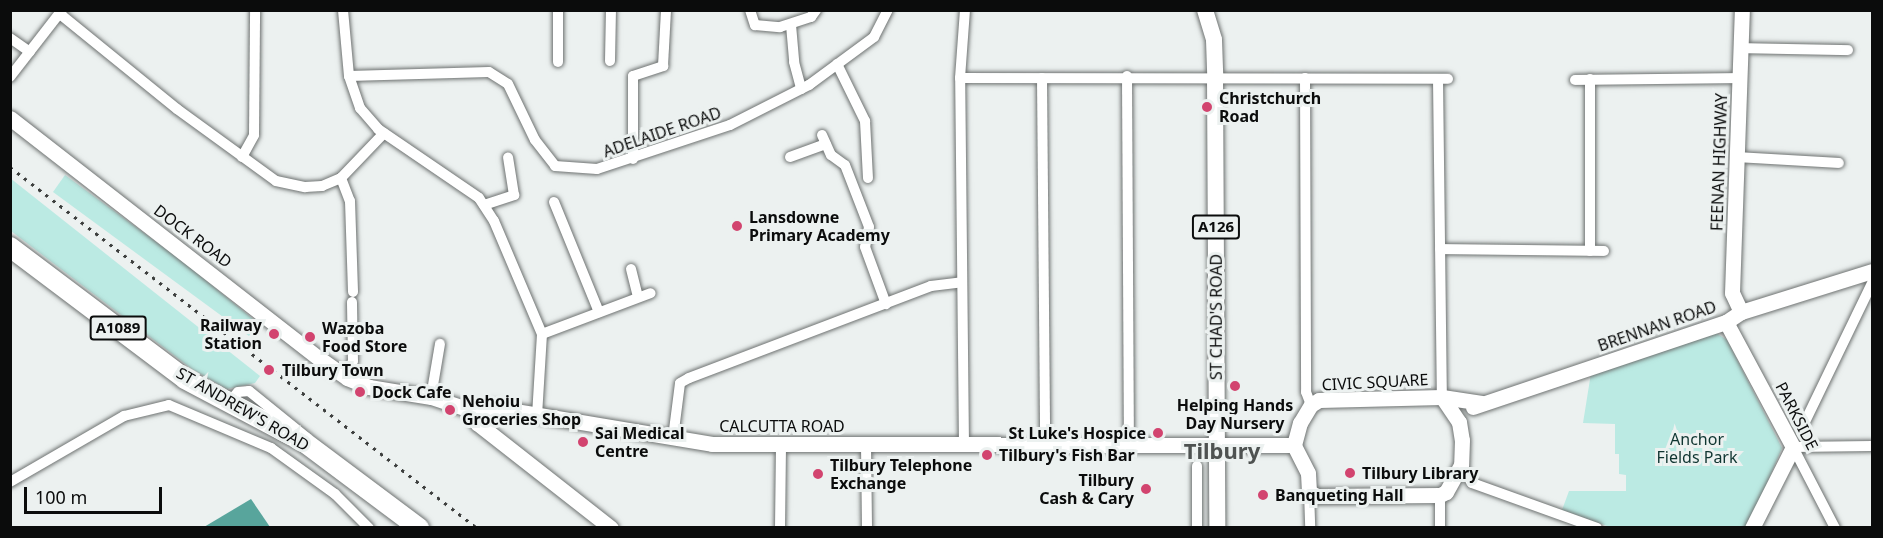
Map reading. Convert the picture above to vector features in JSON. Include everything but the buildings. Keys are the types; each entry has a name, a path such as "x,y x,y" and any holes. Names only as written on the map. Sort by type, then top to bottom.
{"highway":[{"name":"ST ANDREW'S ROAD","path":"10,247 185,379 304,442 418,528"}],"main road":[{"name":"ST CHAD'S ROAD","path":"1205,10 1214,40 1215,77 1216,445"},
{"name":"A126","path":"1216,445 1217,528"}],"street":[{"path":"242,157 254,135 255,10"},
{"path":"343,10 349,76 360,108 384,132 479,198 525,289 542,334 537,415"},
{"path":"558,10 558,62"},
{"path":"610,10 610,60"},
{"path":"633,159 633,75 663,66 666,10"},
{"path":"750,10 755,25 791,25 811,17 816,10"},
{"name":"ADELAIDE ROAD","path":"349,76 489,72 508,84 535,141 555,166 597,169 633,159 730,125 801,89 874,37 888,10"},
{"path":"964,445 960,78 965,10"},
{"name":"FEENAN HIGHWAY","path":"1741,312 1732,297 1742,10"},
{"path":"10,77 61,12 265,175 290,186 322,186 341,178 384,132"},
{"path":"791,25 801,89"},
{"path":"10,38 30,52"},
{"path":"1740,48 1848,50"},
{"path":"837,64 866,121 868,178"},
{"path":"960,78 1127,76 1443,79 1440,249 1442,397 1482,403"},
{"path":"1127,76 1129,445"},
{"path":"1042,78 1045,445"},
{"path":"1305,78 1306,392 1311,405"},
{"path":"1575,80 1740,78"},
{"path":"1590,80 1590,251"},
{"name":"DOCK ROAD","path":"10,118 351,380"},
{"path":"790,157 824,140 831,155 845,165 868,227 865,247 886,304"},
{"path":"483,205 514,195 508,157"},
{"path":"1737,157 1839,163"},
{"path":"341,178 350,201 353,362 351,380"},
{"path":"554,202 599,312"},
{"path":"1440,249 1604,251"},
{"path":"631,269 638,297"},
{"name":"BRENNAN ROAD","path":"1459,422 1467,410 1482,403 1726,322 1741,312 1872,273"},
{"path":"673,438 680,383 931,286 962,282"},
{"path":"1802,428 1872,283"},
{"path":"542,334 651,293"},
{"name":"PARKSIDE","path":"1726,322 1835,528"},
{"path":"431,397 440,344"},
{"name":"CALCUTTA ROAD","path":"351,380 431,397 470,410 491,407 712,444 1216,445"},
{"name":"CIVIC SQUARE","path":"1294,445 1311,405 1319,400 1442,397 1459,422"},
{"path":"10,482 124,416 169,405 272,448 335,494 369,528"},
{"path":"470,410 477,423 611,528"},
{"path":"1459,422 1461,465 1472,483"},
{"path":"780,528 781,445"},
{"path":"866,445 867,528"},
{"path":"1216,445 1294,445 1308,472 1310,528"},
{"path":"1752,528 1793,447 1872,446"},
{"path":"1440,528 1445,492 1461,465"},
{"path":"1197,466 1197,528"},
{"path":"1309,492 1317,496 1445,492 1472,483 1597,528"}],"green space":[{"path":"65,175 182,261 259,324 249,336 53,192"},
{"path":"10,178 260,376 255,383 227,389 192,369 11,231"},
{"name":"Anchor Fields Park","path":"1716,333 1727,340 1782,448 1748,527 1610,527 1562,510 1569,491 1626,491 1626,475 1619,474 1619,454 1615,454 1615,424 1583,423 1591,373"}],"shaded area":[{"path":"251,499 270,527 204,527"}],"railway":[{"path":"10,167 477,528"}],"place":[{"name":"Christchurch Road","path":"1207,107"},
{"name":"Lansdowne Primary Academy","path":"737,226"},
{"name":"Railway Station","path":"274,334"},
{"name":"Wazoba Food Store","path":"310,337"},
{"name":"Tilbury Town","path":"269,370"},
{"name":"Helping Hands Day Nursery","path":"1235,386"},
{"name":"Dock Cafe","path":"360,392"},
{"name":"Nehoiu Groceries Shop","path":"450,410"},
{"name":"St Luke's Hospice","path":"1158,433"},
{"name":"Sai Medical Centre","path":"583,442"},
{"name":"Tilbury's Fish Bar","path":"987,455"},
{"name":"Tilbury Library","path":"1350,473"},
{"name":"Tilbury Telephone Exchange","path":"818,474"},
{"name":"Tilbury Cash & Cary","path":"1146,489"},
{"name":"Banqueting Hall","path":"1263,495"}],"district":[{"name":"Tilbury","path":"1222,451"}]}
